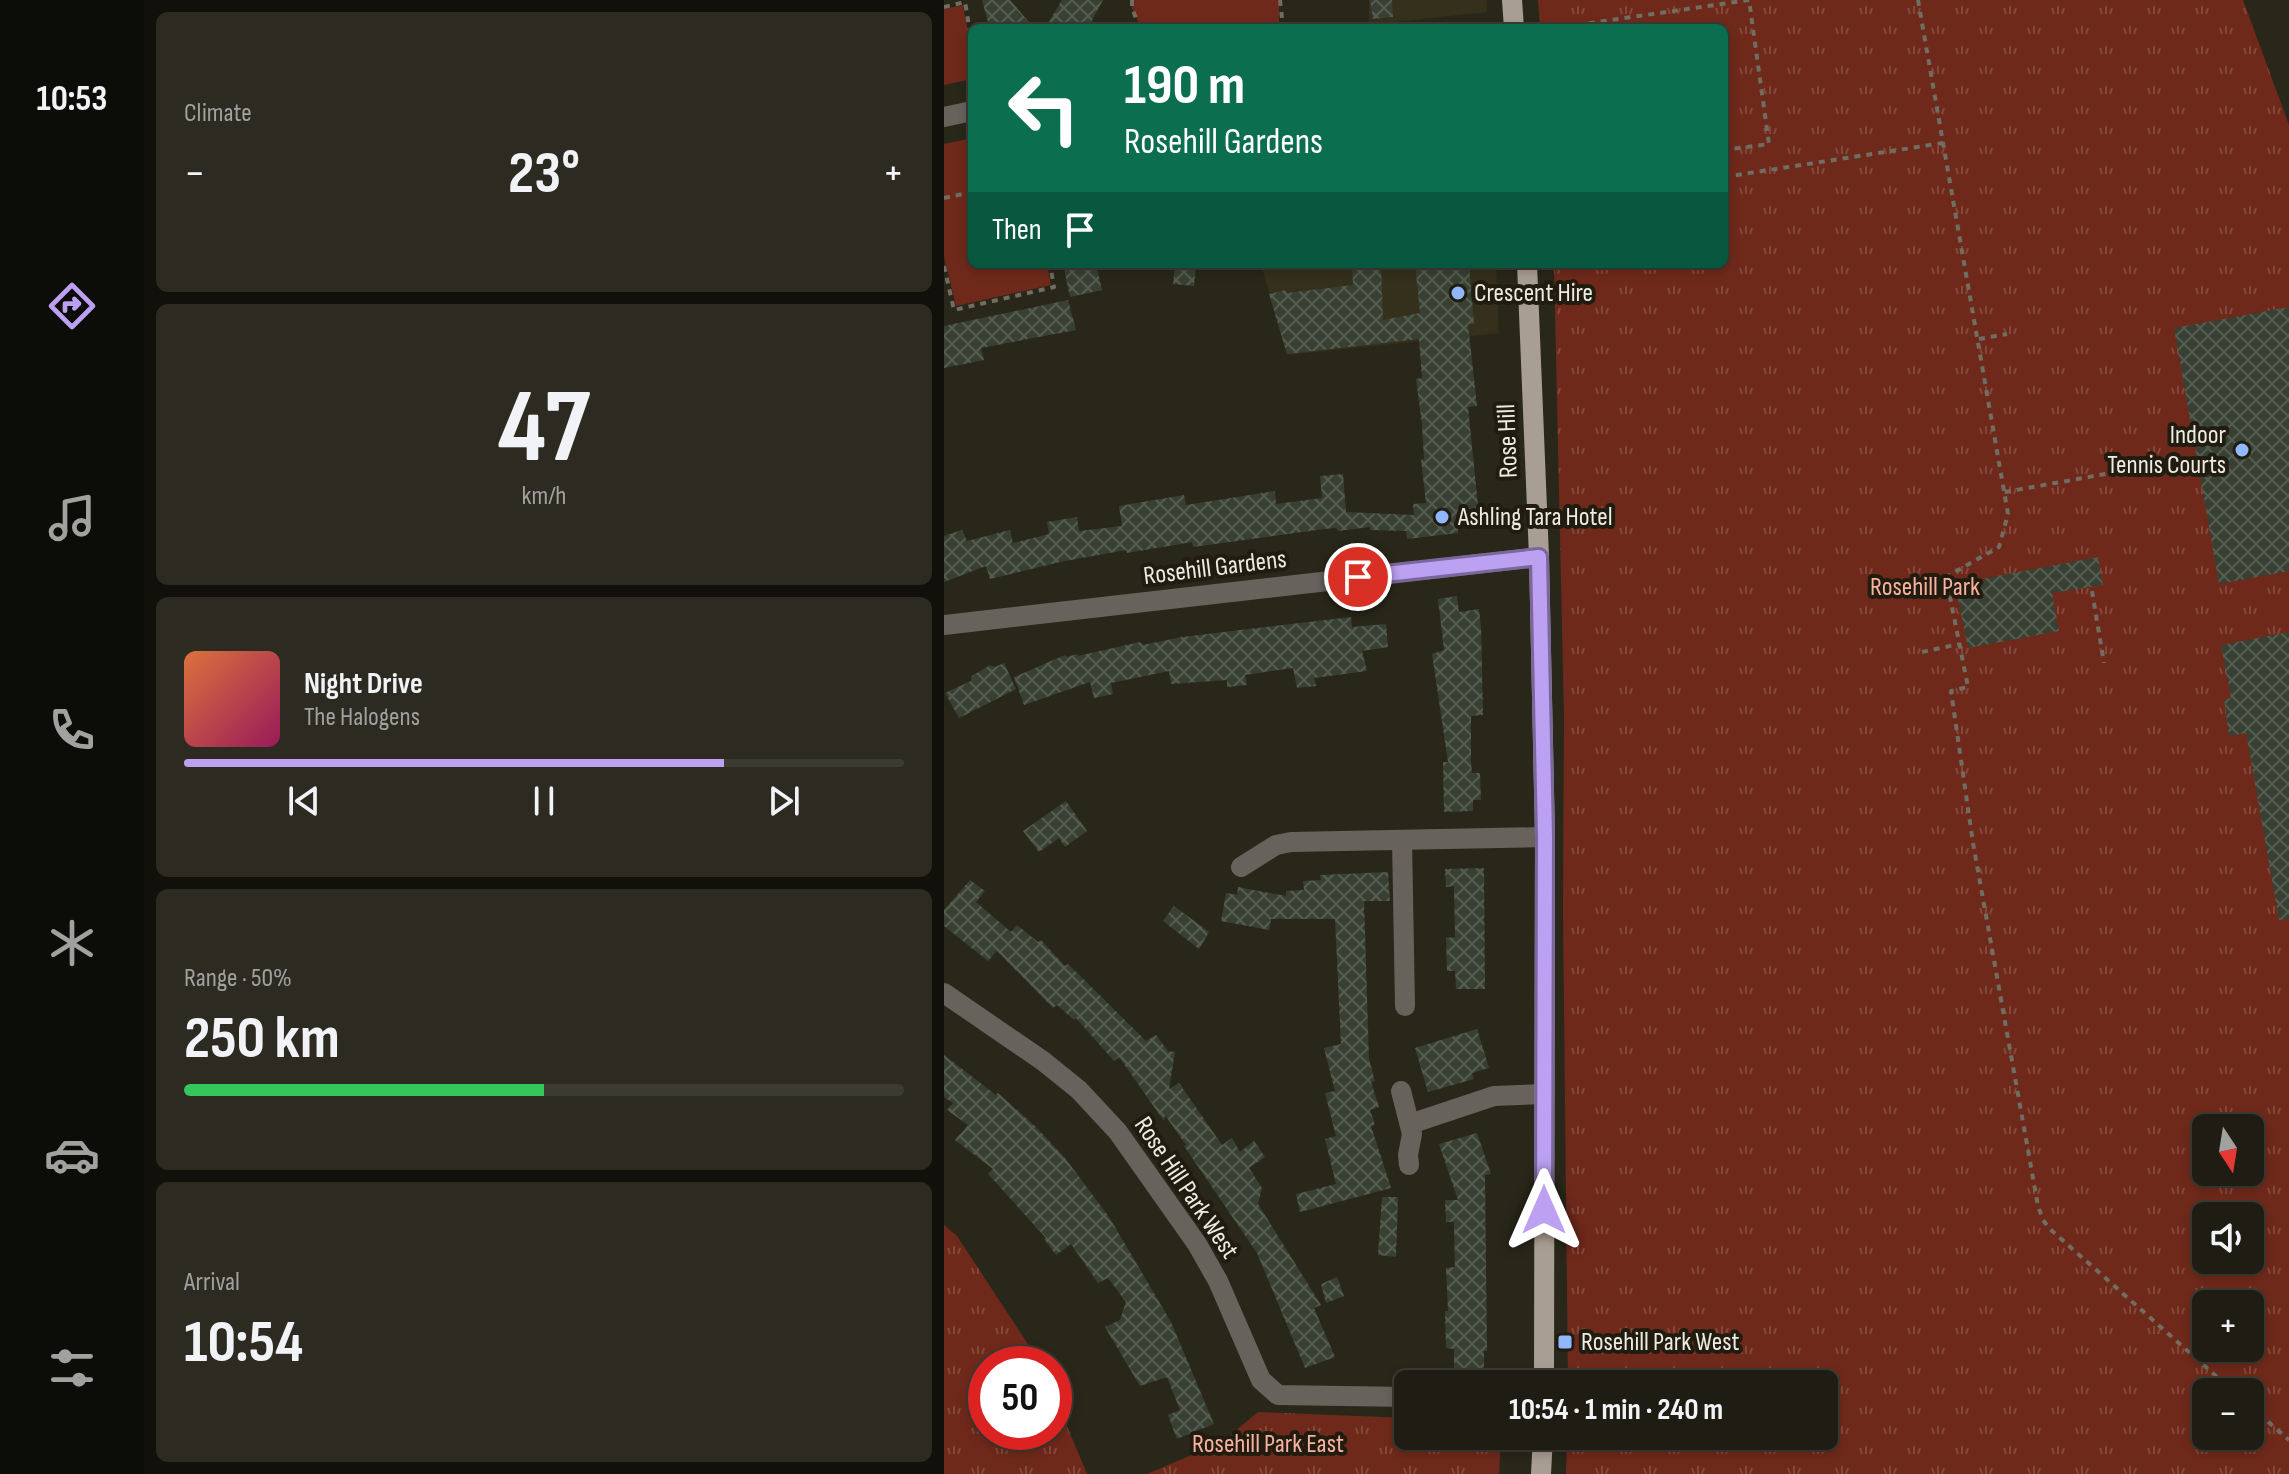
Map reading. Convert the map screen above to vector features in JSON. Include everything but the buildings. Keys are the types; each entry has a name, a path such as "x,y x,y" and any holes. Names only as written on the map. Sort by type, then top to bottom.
{"main road":[{"path":"1512,0 1514,24"},
{"name":"Rose Hill","path":"1527,268 1539,557 1545,837 1544,1370"},
{"path":"1541,1474 1542,1450"}],"street":[{"path":"944,117 968,112"},
{"name":"Rosehill Gardens","path":"944,625 1539,557"},
{"path":"1241,867 1276,845 1545,837"},
{"path":"1402,840 1405,1006"},
{"name":"Rose Hill Park West","path":"944,993 1043,1061 1079,1090 1118,1132 1197,1244 1218,1281 1261,1380 1268,1387 1278,1395 1394,1397"},
{"path":"1401,1091 1410,1124 1409,1165"},
{"path":"1410,1124 1494,1096 1544,1094"}],"path":[{"path":"1132,0 1138,24"},
{"path":"1280,0 1283,24"},
{"path":"1584,24 1749,0 1769,144 1728,149"},
{"path":"1918,0 2008,514 1999,547 1946,577 1968,687 1951,691 1973,843 2043,1220 2058,1237 2218,1378"},
{"path":"944,7 965,2 969,24"},
{"path":"1728,176 1944,142"},
{"path":"944,198 968,193"},
{"path":"944,266 954,310 1054,287 1051,268"},
{"path":"1979,339 2007,334"},
{"path":"2005,492 2189,459"},
{"path":"2092,591 2104,663"},
{"path":"1922,652 1960,644"},
{"path":"2264,1418 2289,1440"}],"shaded area":[{"path":"1369,0 1487,0 1487,12 1369,24"},
{"path":"1262,268 1496,268 1499,333 1287,355"}],"green space":[{"path":"1132,0 1279,0 1279,24 1139,24"},
{"name":"Rosehill Park","path":"1538,0 2243,0 2289,125 2289,1474 1566,1474 1567,1450 1838,1450 1838,1370 1568,1370 1564,716 1554,268 1728,268 1728,24 1540,24"},
{"path":"963,5 968,32 968,80 944,85 944,9"},
{"path":"968,139 968,268 1048,268 1051,285 956,306 944,257 944,144"},
{"path":"944,1225 957,1236 1029,1346 968,1346 968,1450 1072,1450 1072,1438 1087,1474 944,1474"},
{"name":"Rosehill Park East","path":"1258,1412 1394,1417 1394,1450 1500,1450 1499,1474 1147,1474 1222,1442"}],"place":[{"name":"Crescent Hire","path":"1458,293"},
{"name":"Indoor Tennis Courts","path":"2242,450"},
{"name":"Ashling Tara Hotel","path":"1442,517"},
{"name":"Rosehill Park West","path":"1565,1342"}],"route":[{"path":"1358,577 1539,557 1545,837 1544,1210"}]}
